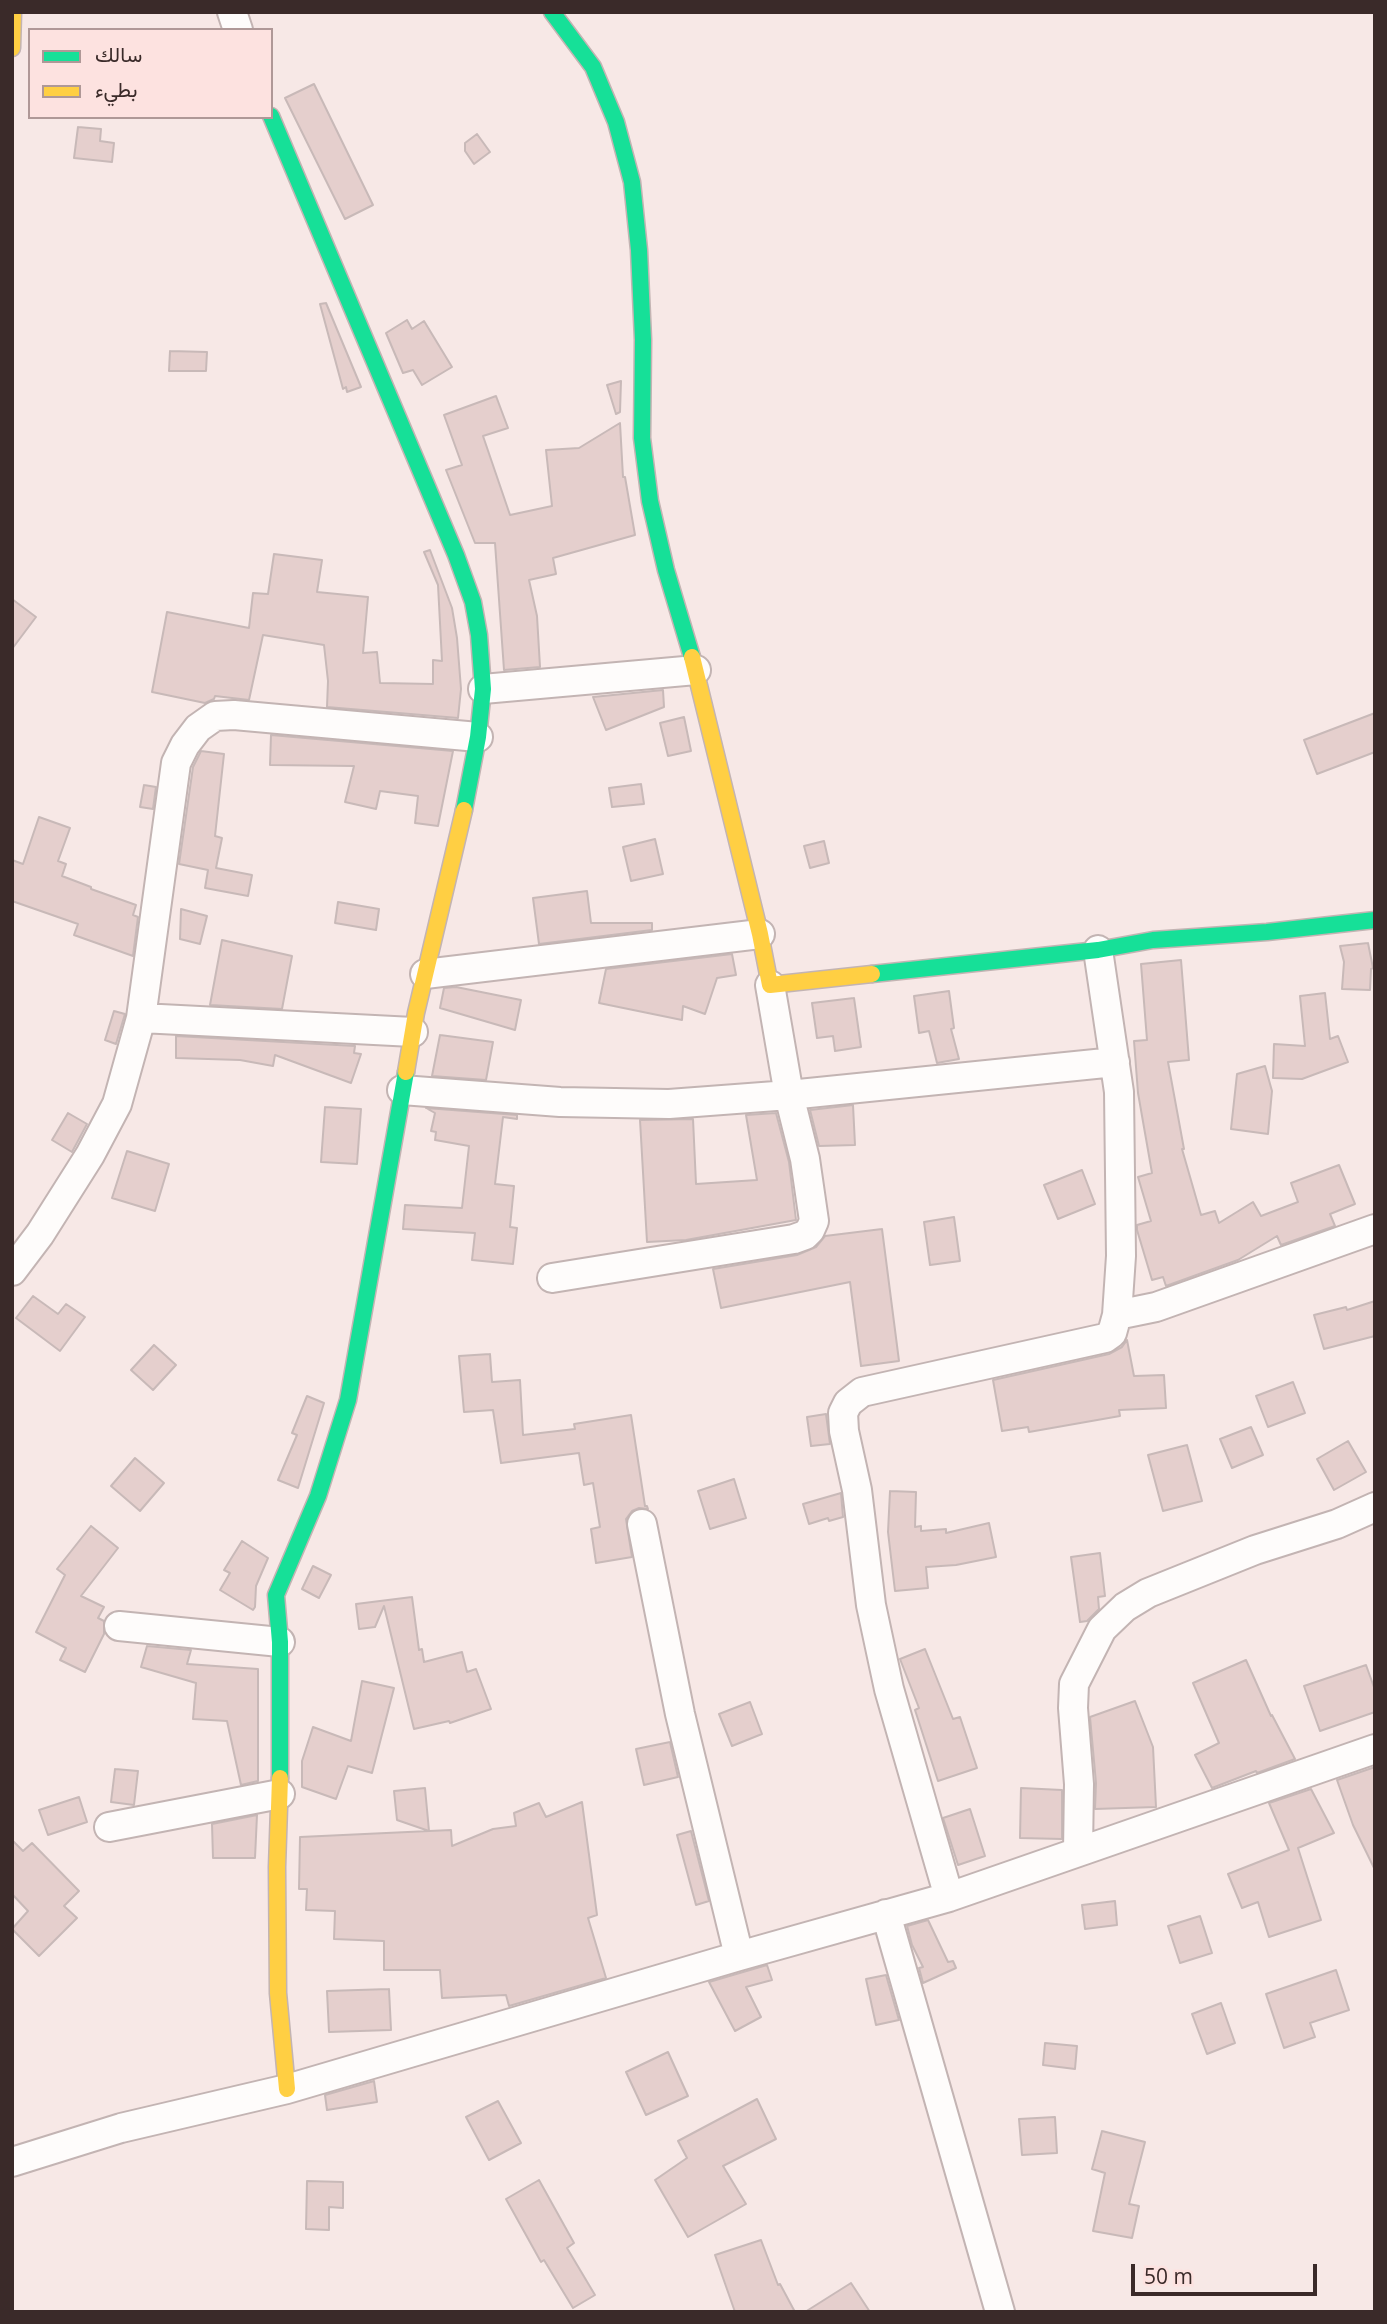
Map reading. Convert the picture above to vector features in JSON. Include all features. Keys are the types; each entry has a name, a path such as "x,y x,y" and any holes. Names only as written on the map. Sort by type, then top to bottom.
{"street":[{"path":"12,48 13,12"},
{"path":"552,12 593,67 616,122 632,182 639,250 643,340 642,438 650,501 666,570 696,670 760,934 789,1095 805,1159 814,1221 805,1235 794,1239 552,1278"},
{"path":"272,119 456,555 473,602 479,635 483,689 478,737 464,811 412,1032 348,1399 318,1496 276,1595 281,1642 280,1794 276,1867 278,1993 287,2089"},
{"path":"483,689 696,670"},
{"path":"12,1271 40,1234 90,1156 117,1104 141,1018 176,763 198,728 215,716 234,715 478,737"},
{"path":"770,985 1098,950 1153,940 1267,932 1375,920"},
{"path":"425,974 760,934"},
{"path":"948,1897 886,1677 871,1605 857,1490 844,1431 843,1413 848,1403 862,1392 1105,1338 1112,1333 1117,1315 1121,1256 1119,1092 1098,950"},
{"path":"141,1018 412,1032"},
{"path":"402,1090 560,1102 669,1104 789,1095 1115,1062"},
{"path":"1117,1315 1156,1307 1375,1229"},
{"path":"1078,1851 1079,1784 1073,1708 1074,1684 1102,1629 1125,1607 1148,1593 1255,1550 1337,1524 1375,1507"},
{"path":"642,1524 680,1714 739,1956"},
{"path":"119,1626 281,1642"},
{"path":"12,2161 121,2128 287,2089 948,1897 1375,1749"},
{"path":"108,1827 280,1794"},
{"path":"886,1914 1000,2312"}],"building":[{"path":"314,84 373,205 345,219 285,98"},
{"path":"78,127 101,129 100,141 114,143 112,162 74,158"},
{"path":"477,134 490,152 474,164 465,151 465,143"},
{"path":"326,303 361,387 347,392 346,387 343,389 320,304"},
{"path":"407,320 412,329 424,321 452,367 422,385 413,370 403,373 386,333"},
{"path":"170,351 207,352 206,371 169,371"},
{"path":"621,381 620,412 616,414 607,385"},
{"path":"496,396 508,428 483,436 510,515 552,506 546,450 579,448 620,423 623,477 635,535 553,558 556,574 529,580 537,616 540,667 504,670 495,543 475,543 446,470 462,465 444,415"},
{"path":"430,550 452,608 457,638 461,689 458,718 327,707 328,681 324,645 263,635 249,700 215,696 205,703 152,692 167,612 249,628 253,593 268,594 274,554 322,560 317,592 368,597 363,653 377,652 380,683 433,684 433,660 442,661 438,585 424,552"},
{"path":"12,599 36,617 12,649"},
{"path":"663,690 664,707 606,730 593,697"},
{"path":"1375,713 1375,752 1317,774 1304,740"},
{"path":"684,717 691,751 668,756 660,723"},
{"path":"271,735 453,751 438,826 415,823 418,796 380,791 376,809 345,802 354,766 270,765"},
{"path":"201,751 224,754 215,836 222,838 216,868 252,875 248,896 205,888 208,870 179,864 193,767"},
{"path":"641,784 644,804 612,807 609,788"},
{"path":"144,785 156,787 153,809 140,807"},
{"path":"39,817 70,828 58,861 66,864 62,876 136,905 133,915 138,917 133,956 74,935 78,924 12,901 12,860 23,864"},
{"path":"655,839 663,874 631,881 623,847"},
{"path":"824,841 829,863 810,868 804,846"},
{"path":"587,891 591,923 652,923 652,930 539,944 533,898"},
{"path":"338,902 379,909 376,930 335,923"},
{"path":"181,909 207,916 200,944 180,939"},
{"path":"222,940 292,956 282,1009 210,1005"},
{"path":"1368,943 1373,968 1370,990 1342,989 1344,962 1340,946"},
{"path":"732,954 736,975 717,978 705,1014 683,1006 682,1020 599,1003 606,969"},
{"path":"1181,960 1189,1060 1168,1062 1182,1149 1201,1215 1215,1211 1219,1223 1253,1202 1261,1216 1298,1202 1291,1183 1339,1165 1355,1204 1330,1214 1335,1226 1281,1245 1277,1236 1238,1260 1166,1286 1163,1277 1152,1280 1137,1230 1137,1225 1151,1221 1138,1177 1152,1173 1138,1093 1134,1041 1147,1040 1141,964"},
{"path":"456,987 521,1000 515,1030 440,1008 444,988"},
{"path":"949,991 954,1028 951,1029 959,1059 937,1063 929,1031 919,1033 914,996"},
{"path":"1325,993 1330,1039 1338,1036 1348,1062 1302,1079 1273,1078 1274,1044 1305,1046 1300,996"},
{"path":"854,998 861,1047 835,1051 833,1036 817,1038 812,1003"},
{"path":"114,1011 125,1014 116,1044 105,1040"},
{"path":"440,1035 493,1042 486,1080 432,1076"},
{"path":"176,1036 355,1046 354,1053 361,1054 351,1083 275,1055 273,1066 240,1060 176,1058"},
{"path":"1265,1066 1272,1091 1268,1134 1231,1129 1237,1074"},
{"path":"853,1105 855,1145 819,1146 810,1110"},
{"path":"325,1107 361,1109 357,1164 321,1162"},
{"path":"426,1108 517,1115 517,1119 503,1117 495,1184 514,1186 510,1227 517,1228 513,1264 472,1260 475,1233 403,1229 405,1205 462,1208 469,1146 435,1140 436,1132 431,1131 435,1113"},
{"path":"68,1113 87,1124 72,1152 52,1140"},
{"path":"776,1113 789,1162 796,1220 686,1240 647,1242 640,1120 693,1119 696,1184 757,1180 746,1115"},
{"path":"127,1151 169,1164 155,1211 112,1198"},
{"path":"1082,1170 1095,1204 1058,1219 1044,1185"},
{"path":"954,1217 960,1261 930,1265 924,1222"},
{"path":"882,1229 899,1361 861,1366 850,1282 721,1308 713,1269 797,1255 816,1247 825,1236"},
{"path":"33,1296 58,1314 66,1304 85,1317 60,1351 16,1318"},
{"path":"1375,1301 1375,1336 1324,1349 1314,1315 1346,1307 1347,1310"},
{"path":"1127,1340 1134,1376 1164,1375 1166,1408 1119,1410 1120,1416 1029,1432 1028,1427 1002,1431 993,1380 1109,1354 1122,1347"},
{"path":"154,1345 176,1365 153,1390 131,1370"},
{"path":"490,1354 492,1382 520,1380 523,1435 575,1429 574,1424 631,1415 645,1506 648,1509 639,1508 632,1511 626,1519 632,1557 596,1563 591,1529 600,1527 593,1483 584,1485 579,1453 501,1463 493,1410 464,1412 459,1356"},
{"path":"1293,1382 1305,1413 1268,1427 1256,1396"},
{"path":"307,1396 324,1403 298,1488 278,1480 297,1435 292,1433"},
{"path":"826,1414 830,1444 811,1446 807,1417"},
{"path":"1251,1427 1263,1455 1232,1468 1220,1439"},
{"path":"1348,1441 1366,1472 1334,1490 1317,1459"},
{"path":"1187,1445 1202,1501 1163,1511 1148,1455"},
{"path":"135,1458 164,1483 140,1511 111,1486"},
{"path":"734,1479 746,1518 710,1529 698,1491"},
{"path":"890,1491 916,1492 915,1527 921,1526 921,1531 946,1529 946,1533 989,1523 996,1557 956,1565 926,1567 928,1588 895,1591 888,1532"},
{"path":"841,1493 843,1517 809,1524 803,1504"},
{"path":"91,1526 118,1548 81,1596 104,1607 98,1618 104,1621 104,1634 85,1672 60,1660 66,1648 36,1632 65,1575 57,1569"},
{"path":"242,1541 268,1558 256,1586 253,1610 220,1590 230,1573 224,1570"},
{"path":"1100,1553 1105,1596 1098,1597 1099,1609 1087,1621 1080,1622 1071,1557"},
{"path":"313,1566 331,1575 319,1598 302,1589"},
{"path":"412,1597 419,1650 422,1649 424,1662 462,1652 467,1672 476,1669 491,1709 450,1723 449,1721 414,1729 384,1606 375,1627 359,1629 356,1604"},
{"path":"147,1646 191,1650 187,1664 258,1669 258,1781 241,1785 227,1721 193,1719 196,1683 141,1667"},
{"path":"925,1649 953,1719 960,1717 977,1768 938,1781 915,1710 919,1708 900,1659"},
{"path":"1246,1660 1271,1716 1295,1759 1212,1788 1195,1755 1219,1743 1193,1683"},
{"path":"1366,1665 1375,1690 1375,1712 1320,1731 1304,1686"},
{"path":"362,1681 394,1688 372,1773 348,1766 336,1799 302,1787 302,1761 313,1727 351,1741"},
{"path":"1135,1701 1153,1747 1156,1807 1095,1809 1096,1783 1090,1717"},
{"path":"750,1702 762,1734 732,1746 719,1714"},
{"path":"670,1742 678,1777 644,1785 636,1749"},
{"path":"1375,1767 1375,1870 1353,1825 1337,1780"},
{"path":"115,1769 138,1771 134,1805 111,1802"},
{"path":"425,1788 429,1831 397,1820 394,1791"},
{"path":"1021,1788 1062,1790 1062,1839 1020,1838"},
{"path":"1311,1789 1334,1833 1298,1848 1321,1920 1269,1937 1258,1902 1242,1908 1228,1874 1289,1850 1269,1803"},
{"path":"79,1797 87,1822 48,1835 39,1810"},
{"path":"582,1802 597,1915 588,1918 606,1978 509,2006 506,1995 442,1998 440,1970 384,1970 384,1941 334,1939 335,1911 306,1910 307,1889 299,1889 300,1837 451,1830 452,1846 493,1829 516,1826 514,1813 539,1803 546,1817"},
{"path":"970,1809 985,1856 958,1865 943,1818"},
{"path":"257,1815 255,1858 213,1858 212,1824"},
{"path":"691,1831 709,1901 696,1905 677,1835"},
{"path":"12,1840 23,1851 32,1843 79,1891 64,1906 77,1918 39,1956 12,1929 28,1911 12,1894"},
{"path":"1115,1901 1117,1925 1085,1929 1082,1905"},
{"path":"1200,1916 1212,1953 1180,1963 1168,1926"},
{"path":"928,1920 948,1962 953,1961 956,1968 923,1983 919,1968 923,1967 912,1945 907,1926"},
{"path":"767,1965 772,1980 746,1987 761,2017 735,2031 709,1982"},
{"path":"1336,1970 1349,2010 1310,2023 1315,2037 1284,2048 1266,1994"},
{"path":"886,1975 899,2020 876,2025 866,1979"},
{"path":"389,1989 391,2030 329,2032 327,1991"},
{"path":"1221,2003 1235,2043 1207,2054 1192,2014"},
{"path":"1045,2043 1077,2046 1075,2069 1043,2065"},
{"path":"668,2052 688,2096 646,2115 626,2072"},
{"path":"374,2081 377,2102 327,2110 325,2095"},
{"path":"757,2099 776,2139 723,2166 746,2204 688,2237 655,2180 687,2158 678,2141"},
{"path":"498,2101 521,2143 489,2160 466,2117"},
{"path":"1055,2117 1057,2153 1022,2155 1019,2119"},
{"path":"1102,2131 1145,2142 1129,2204 1139,2206 1132,2238 1093,2231 1105,2173 1092,2169"},
{"path":"539,2180 574,2243 567,2248 595,2295 573,2308 544,2260 541,2262 506,2199"},
{"path":"307,2181 343,2182 343,2208 329,2207 329,2230 306,2229"},
{"path":"761,2240 778,2285 780,2284 795,2312 735,2312 715,2255"},
{"path":"851,2283 870,2312 805,2312"}],"traffic: fast":[{"path":"552,12 593,67 616,122 632,182 639,250 643,340 642,438 650,501 666,570 692,657"},
{"path":"272,119 456,555 473,602 479,635 483,689 478,737 464,810"},
{"path":"872,974 1098,950 1153,940 1267,932 1375,920"},
{"path":"280,1778 280,1642 276,1595 318,1496 348,1400 406,1072"}],"traffic: slow":[{"path":"12,48 13,12"},
{"path":"692,657 770,985 872,974"},
{"path":"406,1072 416,1013 464,810"},
{"path":"280,1778 277,1867 278,1993 287,2089"}]}
